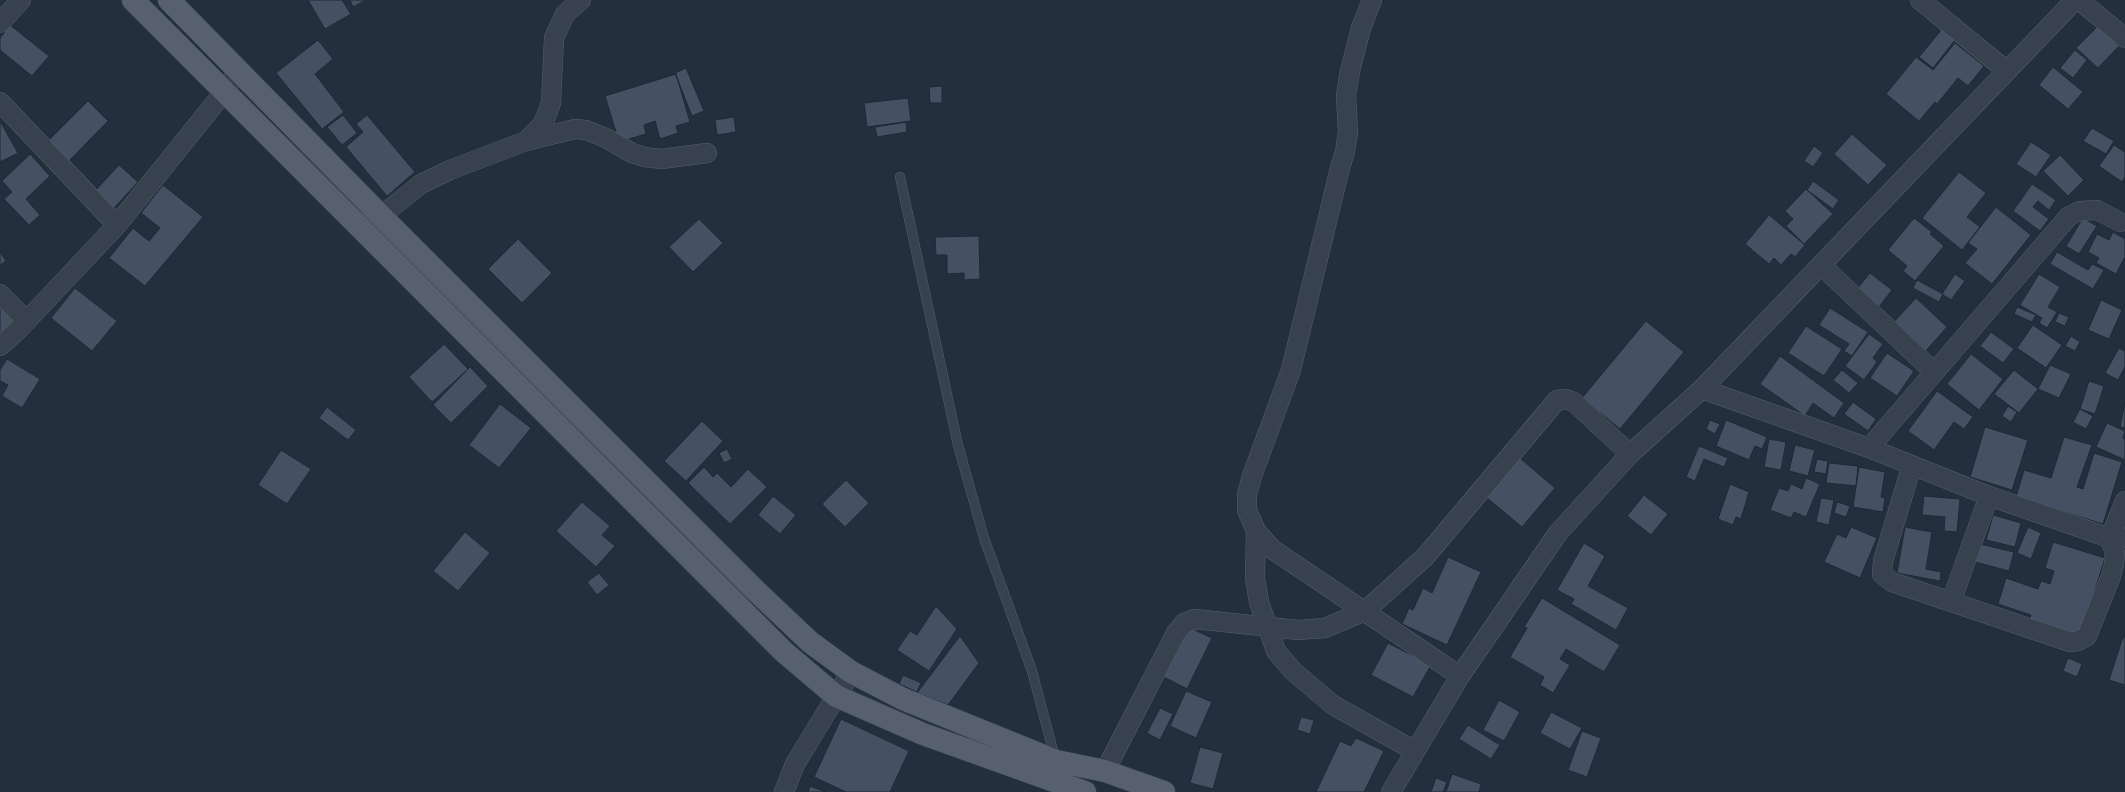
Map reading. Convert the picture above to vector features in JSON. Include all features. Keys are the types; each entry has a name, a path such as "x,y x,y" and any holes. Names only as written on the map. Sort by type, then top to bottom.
{"main road":[{"path":"132,0 784,652 836,696 923,734 1086,792"},
{"path":"169,0 381,216 754,589 810,642 851,672 903,699 1056,761 1105,771 1164,792"}],"street":[{"path":"0,23 21,0"},
{"path":"526,141 543,124 551,103 554,38 558,26 565,14 581,0"},
{"path":"1372,0 1361,28 1350,71 1346,96 1348,132 1345,152 1291,370 1262,446 1247,494 1247,510 1256,531 1272,549 1460,676"},
{"path":"1920,0 2007,72"},
{"path":"1391,792 1460,676 1558,533 1630,454 1702,389 2075,0"},
{"path":"2079,0 2125,38"},
{"path":"0,346 27,321 117,225 224,92 238,71"},
{"path":"0,102 117,225"},
{"path":"381,216 421,184 450,170 526,141 575,129 593,133 632,153 644,156 662,159 708,153"},
{"path":"1870,448 2069,216 2080,211 2097,210 2123,220"},
{"path":"1821,265 1934,372"},
{"path":"0,294 27,321"},
{"path":"1702,389 1870,448 1989,496 2118,538"},
{"path":"1105,771 1176,633 1184,623 1195,619 1298,630 1325,628 1365,611 1425,558 1557,400 1565,399 1574,402 1630,454"},
{"path":"1912,465 1883,561 1882,574 1892,582 2070,642 2078,641 2087,636 2111,576 2125,501"},
{"path":"1951,602 1989,496"},
{"path":"1256,531 1255,578 1260,602 1276,651 1293,671 1333,704 1415,751"},
{"path":"784,792 795,764 851,672"}],"lane":[{"path":"900,177 932,315 958,445 984,538 1032,671 1056,761"}],"building":[{"path":"308,0 342,0 351,14 325,29"},
{"path":"350,0 366,0 353,7"},
{"path":"10,25 49,56 32,76 0,50 0,38"},
{"path":"2098,26 2119,46 2098,68 2076,48"},
{"path":"1942,29 1955,40 1933,68 1919,57"},
{"path":"318,40 333,59 315,74 344,112 322,129 276,73"},
{"path":"1955,43 1984,66 1968,86 1958,78 1937,104 1935,102 1919,121 1886,94 1916,57 1933,70"},
{"path":"2075,50 2087,60 2073,78 2060,68"},
{"path":"2053,67 2083,92 2068,109 2039,85"},
{"path":"686,68 704,111 692,116 675,73"},
{"path":"676,74 690,122 676,126 678,133 660,139 655,121 644,125 646,134 619,142 605,96"},
{"path":"942,86 942,103 930,103 929,87"},
{"path":"908,98 911,121 867,127 864,103"},
{"path":"88,101 108,121 66,164 45,144"},
{"path":"343,115 357,133 342,145 327,127"},
{"path":"367,115 415,172 387,196 346,147 363,132 356,124"},
{"path":"734,117 736,132 717,135 715,120"},
{"path":"0,121 18,153 0,162"},
{"path":"906,122 907,132 877,137 875,127"},
{"path":"2092,128 2114,141 2106,154 2083,141"},
{"path":"1852,134 1887,165 1868,185 1834,154"},
{"path":"2031,142 2051,155 2036,177 2016,164"},
{"path":"2114,145 2125,152 2125,177 2122,182 2099,166"},
{"path":"1814,146 1823,153 1813,167 1804,161"},
{"path":"30,154 50,176 26,199 40,215 29,225 4,199 12,192 2,181"},
{"path":"2060,155 2084,180 2068,196 2043,171"},
{"path":"119,165 138,182 114,208 95,191"},
{"path":"1959,172 1986,193 1967,217 1980,227 1962,250 1922,218"},
{"path":"1813,181 1839,200 1833,209 1807,190"},
{"path":"2032,184 2056,200 2049,210 2038,201 2033,207 2049,219 2040,231 2013,211"},
{"path":"163,185 203,217 145,286 109,258 133,228 149,241 160,228 141,213"},
{"path":"1806,189 1833,214 1804,244 1786,226 1793,219 1785,211"},
{"path":"1996,207 2031,235 1992,284 1965,263 1977,249 1968,243"},
{"path":"1769,215 1805,245 1795,257 1791,254 1781,265 1774,258 1769,264 1745,244"},
{"path":"1914,218 1932,232 1930,234 1944,246 1915,281 1903,271 1907,266 1888,250"},
{"path":"2083,218 2097,226 2079,254 2066,246"},
{"path":"699,219 723,243 693,272 669,247"},
{"path":"2113,232 2125,239 2125,257 2116,274 2096,263 2099,258 2088,252 2097,234 2109,240"},
{"path":"979,236 980,279 964,280 964,273 947,274 947,255 936,255 935,237"},
{"path":"518,239 552,273 522,303 488,269"},
{"path":"0,252 6,261 0,265"},
{"path":"2057,252 2088,270 2092,264 2104,270 2093,289 2050,264"},
{"path":"1870,273 1892,290 1875,312 1853,294"},
{"path":"1955,274 1965,281 1951,300 1942,294"},
{"path":"2039,274 2060,287 2048,307 2057,312 2047,328 2039,323 2042,318 2020,305"},
{"path":"1917,280 1943,294 1939,302 1913,288"},
{"path":"75,288 117,321 92,351 51,318"},
{"path":"1916,298 1947,327 1923,354 1891,325"},
{"path":"2101,300 2122,310 2109,339 2088,330"},
{"path":"0,305 23,327 0,347"},
{"path":"2017,307 2036,315 2032,322 2014,314"},
{"path":"1830,308 1868,332 1852,356 1844,351 1849,344 1819,325"},
{"path":"2059,313 2069,317 2065,326 2055,322"},
{"path":"1646,321 1684,352 1620,429 1582,398"},
{"path":"2033,325 2062,345 2046,368 2017,348"},
{"path":"1806,326 1842,349 1824,376 1788,353"},
{"path":"1991,332 2014,349 2003,363 1980,346"},
{"path":"1869,334 1883,344 1873,358 1877,362 1864,380 1845,366"},
{"path":"2071,336 2080,342 2075,351 2065,346"},
{"path":"444,344 468,369 432,402 409,377"},
{"path":"2119,348 2125,351 2125,367 2118,380 2105,373"},
{"path":"1887,353 1914,371 1897,396 1870,378"},
{"path":"1971,354 2003,379 1979,410 1947,384"},
{"path":"1780,356 1844,403 1834,418 1813,403 1805,416 1760,384"},
{"path":"7,359 40,379 22,408 2,396 8,385 0,381 0,370"},
{"path":"2050,365 2071,374 2059,398 2038,389"},
{"path":"470,367 488,386 451,423 433,405"},
{"path":"1842,370 1858,383 1849,393 1833,380"},
{"path":"2014,370 2038,389 2019,413 1994,394"},
{"path":"2089,381 2104,386 2095,414 2080,409"},
{"path":"1937,391 1973,417 1964,429 1954,422 1934,450 1908,431"},
{"path":"1853,402 1876,419 1868,431 1844,414"},
{"path":"2125,402 2125,428 2120,427"},
{"path":"500,404 531,428 499,468 469,445"},
{"path":"2008,406 2017,412 2011,422 2002,416"},
{"path":"327,407 356,430 348,440 319,418"},
{"path":"2080,409 2093,416 2086,429 2073,422"},
{"path":"1710,420 1720,424 1715,434 1706,429"},
{"path":"1726,420 1767,437 1762,449 1755,446 1749,460 1716,446"},
{"path":"702,421 723,441 686,481 664,461"},
{"path":"2107,423 2125,431 2123,438 2125,439 2125,460 2096,447"},
{"path":"1985,427 2028,440 2012,490 1970,477"},
{"path":"2064,437 2092,445 2077,487 2083,489 2094,453 2122,462 2103,524 2016,497 2024,470 2051,478"},
{"path":"1769,439 1786,442 1781,470 1764,467"},
{"path":"1795,445 1815,450 1808,476 1789,471"},
{"path":"1699,446 1728,458 1724,467 1704,459 1695,481 1686,477"},
{"path":"727,449 732,459 724,463 719,453"},
{"path":"281,450 311,469 287,504 258,485"},
{"path":"1520,458 1555,488 1522,527 1486,497"},
{"path":"1817,459 1828,461 1826,474 1814,472"},
{"path":"1829,463 1858,466 1856,486 1826,483"},
{"path":"704,467 713,477 717,473 731,487 748,469 767,487 730,524 688,483"},
{"path":"1859,467 1885,472 1881,497 1885,498 1883,512 1853,507"},
{"path":"1806,478 1820,484 1806,517 1794,512 1791,518 1770,510 1779,488 1788,491 1791,484 1802,489"},
{"path":"846,480 869,503 845,527 822,504"},
{"path":"1730,484 1749,492 1741,519 1736,517 1733,525 1718,519"},
{"path":"1644,495 1668,514 1651,535 1627,516"},
{"path":"773,496 796,515 780,534 758,515"},
{"path":"1924,496 1960,499 1957,532 1944,531 1945,517 1922,515"},
{"path":"1821,498 1834,500 1829,525 1816,522"},
{"path":"582,502 610,526 602,535 615,546 596,567 556,531"},
{"path":"1837,502 1850,506 1846,517 1834,513"},
{"path":"1993,515 2021,523 2015,547 1986,540"},
{"path":"1851,527 1877,538 1860,578 1824,562 1837,534 1846,538"},
{"path":"1905,527 1932,532 1926,569 1941,572 1940,581 1897,573"},
{"path":"2028,527 2041,533 2031,559 2017,553"},
{"path":"465,532 490,553 458,591 433,571"},
{"path":"2053,542 2105,558 2080,637 2029,621 2031,615 1998,604 2006,578 2038,589 2041,581 2050,584 2054,571 2045,568"},
{"path":"1584,543 1605,556 1588,586 1628,608 1616,630 1571,604 1574,599 1557,590"},
{"path":"1980,544 2014,552 2009,571 1975,562"},
{"path":"1448,557 1481,572 1447,645 1402,624 1409,608 1413,610 1423,588 1432,593"},
{"path":"599,573 609,585 597,595 587,582"},
{"path":"1542,598 1620,645 1604,672 1566,649 1560,659 1570,665 1553,693 1540,685 1544,677 1510,657 1527,628 1524,627"},
{"path":"936,606 957,629 929,671 897,650 910,631 917,635"},
{"path":"1186,626 1212,638 1187,689 1162,676"},
{"path":"960,636 979,663 948,705 917,693"},
{"path":"2123,637 2125,638 2125,685 2109,680"},
{"path":"1388,643 1431,665 1413,697 1371,675"},
{"path":"2068,658 2082,664 2077,677 2063,671"},
{"path":"903,675 921,683 917,692 899,684"},
{"path":"1186,691 1212,702 1196,738 1170,726"},
{"path":"1499,700 1520,712 1504,741 1483,730"},
{"path":"1160,708 1173,714 1160,740 1147,733"},
{"path":"1551,712 1582,728 1570,749 1540,733"},
{"path":"1301,717 1314,720 1310,734 1297,730"},
{"path":"841,719 909,751 890,792 846,792 814,777"},
{"path":"1468,725 1500,745 1491,759 1459,739"},
{"path":"1582,731 1601,738 1587,777 1568,770"},
{"path":"1356,738 1384,751 1364,792 1316,792 1340,741 1351,746"},
{"path":"1200,747 1223,753 1213,789 1190,783"},
{"path":"1452,774 1481,784 1479,792 1446,792"},
{"path":"1436,778 1447,782 1443,792 1431,792"},
{"path":"810,786 826,792 808,792"}]}
